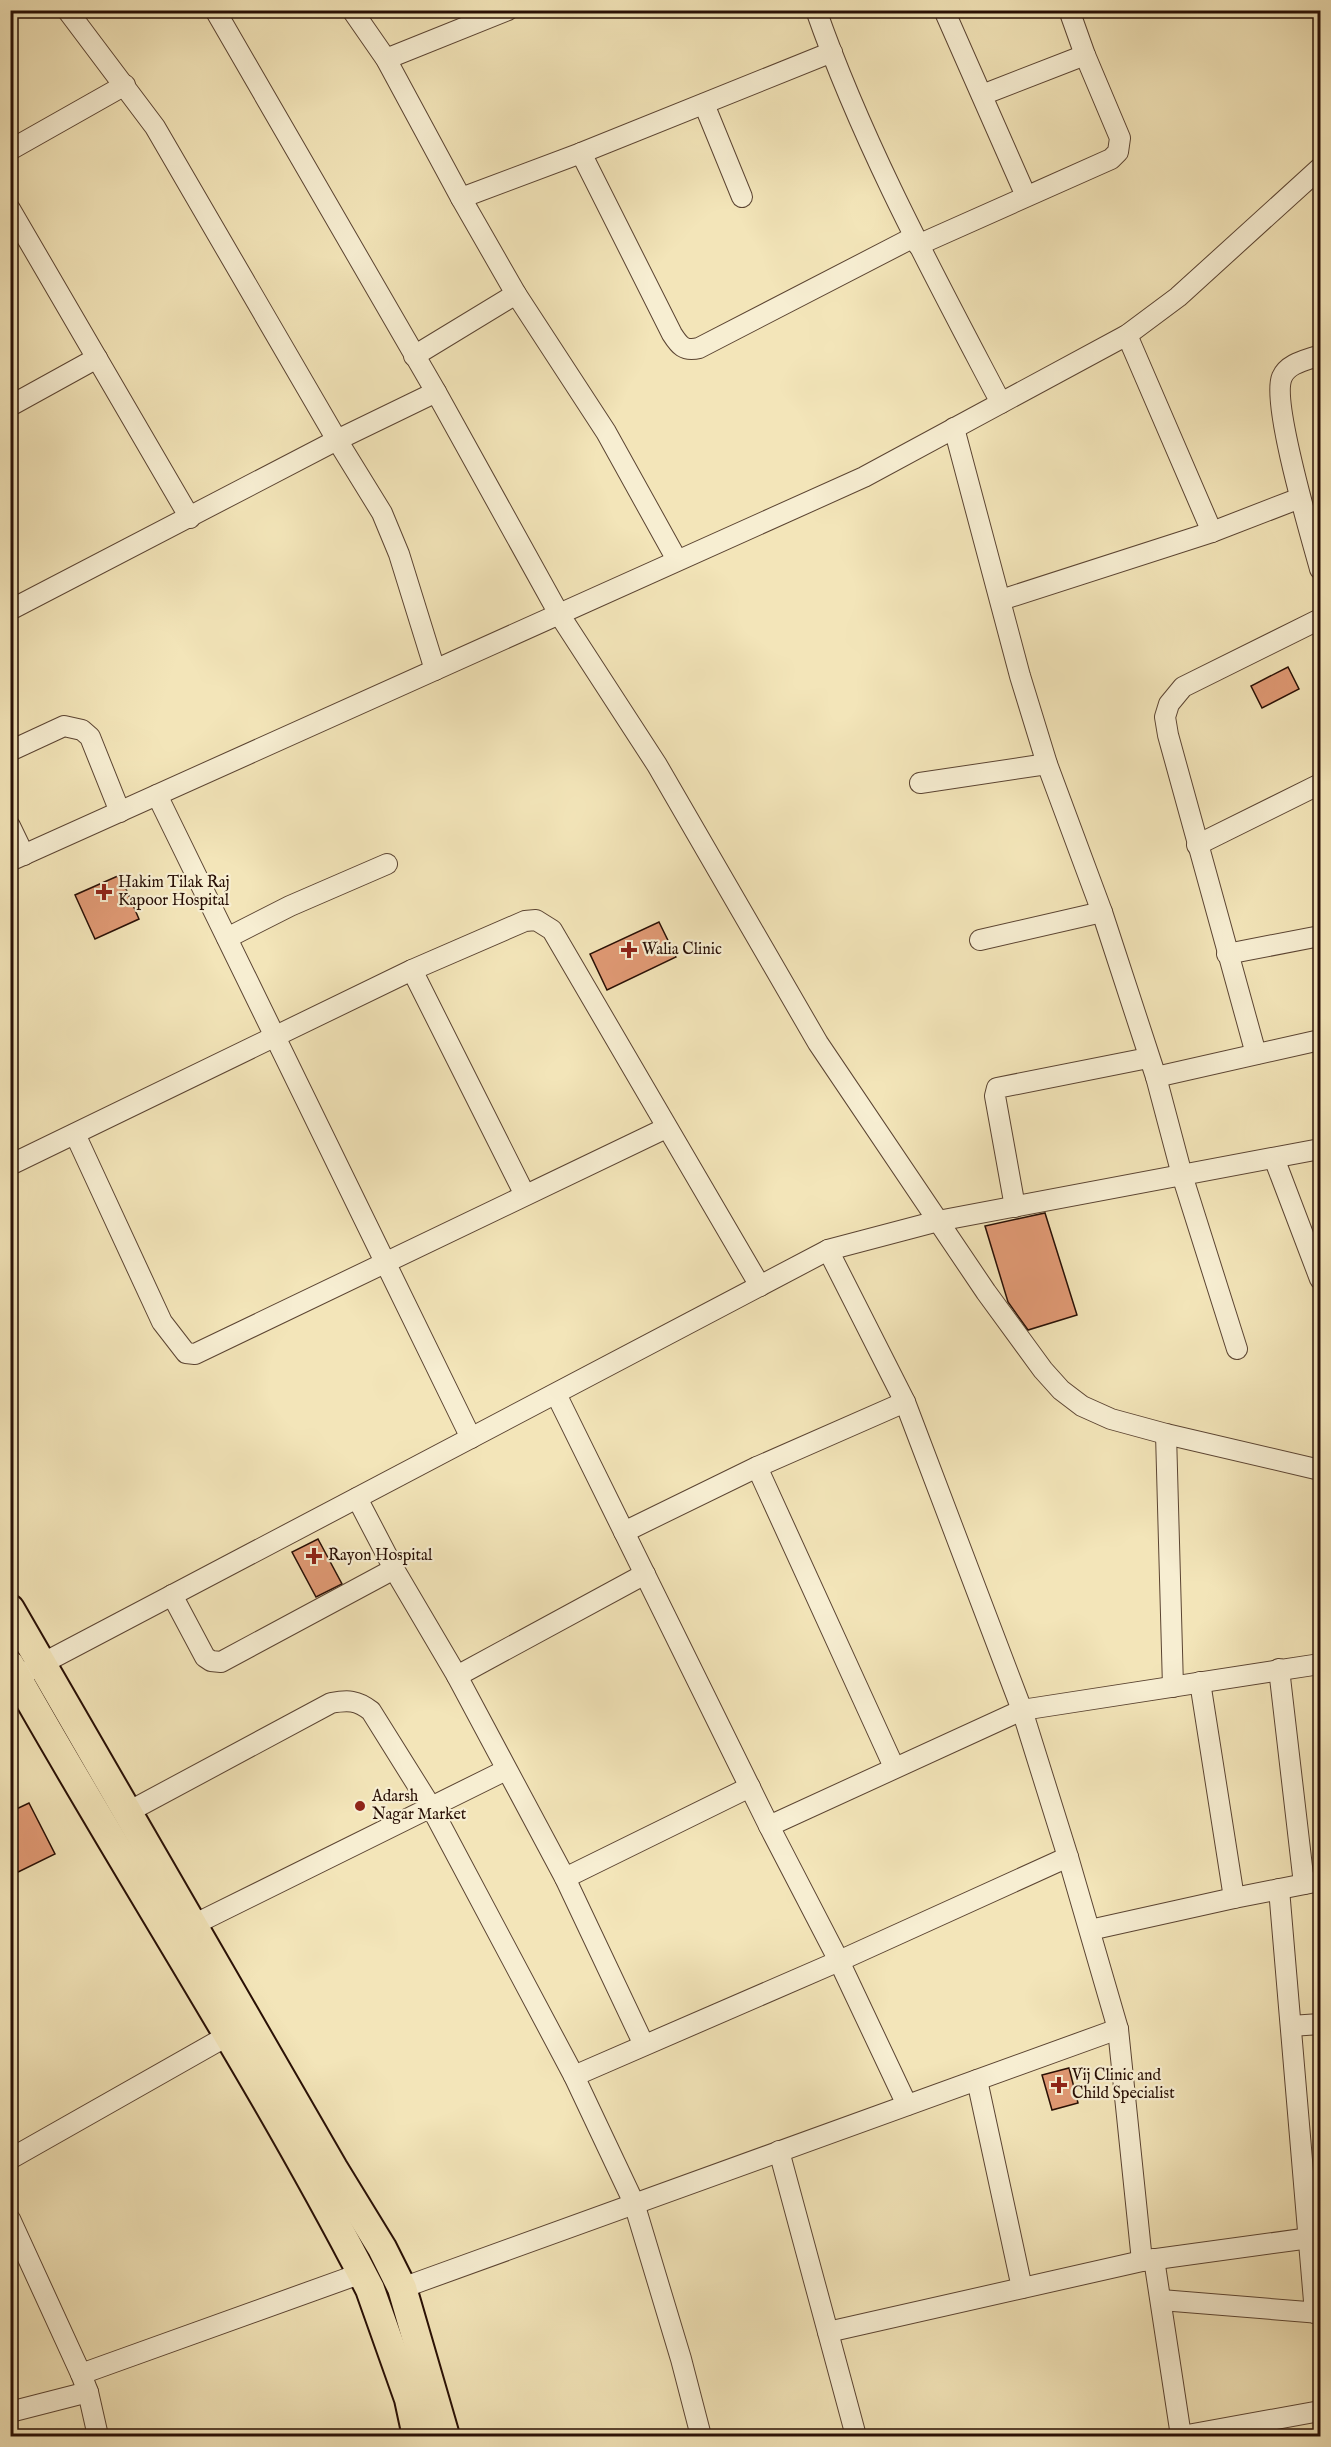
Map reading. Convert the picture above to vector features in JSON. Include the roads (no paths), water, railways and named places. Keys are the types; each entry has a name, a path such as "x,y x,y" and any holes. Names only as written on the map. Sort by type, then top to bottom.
{"highway":[{"path":"10,1609 382,2248 402,2288 445,2436"},
{"path":"13,1674 314,2184 362,2273 370,2289 409,2399 417,2436"}],"street":[{"path":"67,10 155,127 382,513 399,554 435,670"},
{"path":"215,10 436,392 558,614 657,765 818,1044 1042,1370 1061,1390 1082,1406 1111,1419 1320,1470"},
{"path":"352,10 386,59 516,294 606,432 677,560"},
{"path":"386,59 461,19 508,10"},
{"path":"944,10 1026,196"},
{"path":"581,153 672,334 679,345 687,350 699,348 916,241 1111,159 1118,152 1120,138 1085,56 1069,10"},
{"path":"820,12 832,52 916,241 1001,403"},
{"path":"461,198 581,153 832,52"},
{"path":"982,95 1085,56"},
{"path":"10,150 125,85"},
{"path":"704,104 742,197"},
{"path":"10,826 17,858 864,477 1127,335 1178,297 1320,168"},
{"path":"10,209 190,518"},
{"path":"414,356 516,294"},
{"path":"1127,335 1212,532"},
{"path":"1320,355 1290,366 1283,374 1279,385 1279,396 1300,498 1320,569"},
{"path":"10,406 97,358"},
{"path":"10,610 337,440 436,392"},
{"path":"954,428 1020,676 1047,764 1102,912 1237,1349"},
{"path":"1001,600 1212,532 1300,498"},
{"path":"1256,1054 1197,845 1165,717 1169,705 1183,687 1320,619"},
{"path":"10,751 64,726 82,730 90,737 120,812"},
{"path":"920,783 1047,764"},
{"path":"1197,845 1320,784"},
{"path":"157,795 471,1438"},
{"path":"227,938 290,906 387,864"},
{"path":"980,940 1102,912"},
{"path":"10,1165 412,970 525,921 536,920 545,923 552,930 760,1286"},
{"path":"1227,954 1320,936"},
{"path":"412,970 525,1195"},
{"path":"1015,1207 995,1096 997,1088 1256,1054 1320,1040"},
{"path":"75,1134 162,1322 186,1353 195,1354 666,1128"},
{"path":"13,1674 42,1664 828,1250 938,1221 1320,1149"},
{"path":"1274,1158 1320,1280"},
{"path":"828,1250 906,1402 1022,1710 1090,1930 1118,2029 1148,2260 1161,2300 1182,2436 1320,2411"},
{"path":"556,1394 769,1826 839,1960 907,2105"},
{"path":"624,1532 758,1467 906,1402"},
{"path":"1166,1434 1173,1687"},
{"path":"758,1467 894,1767"},
{"path":"357,1498 394,1569 458,1676 565,1878 644,2045"},
{"path":"172,1595 205,1657 221,1662 394,1569"},
{"path":"458,1676 645,1574"},
{"path":"769,1826 1022,1710 1320,1664"},
{"path":"1090,1930 1312,1883 1279,1670"},
{"path":"1200,1682 1234,1898"},
{"path":"128,1812 331,1702 347,1700 360,1702 371,1711 431,1807 574,2076 634,2203 681,2359 700,2436"},
{"path":"193,1925 506,1770"},
{"path":"565,1878 750,1787"},
{"path":"574,2076 1068,1857"},
{"path":"1161,2300 1318,2313 1279,1889"},
{"path":"1291,2026 1320,2024"},
{"path":"402,2288 1118,2029"},
{"path":"10,2159 227,2036"},
{"path":"977,2080 1022,2288"},
{"path":"779,2151 856,2436"},
{"path":"10,2219 85,2383 98,2436"},
{"path":"828,2332 1148,2260 1310,2238"},
{"path":"10,2412 362,2273"}],"place":[{"name":"Hakim Tilak Raj Kapoor Hospital","path":"104,892"},
{"name":"Walia Clinic","path":"629,950"},
{"name":"Rayon Hospital","path":"314,1556"},
{"name":"Adarsh Nagar Market","path":"360,1806"},
{"name":"Vij Clinic and Child Specialist","path":"1059,2085"}]}
